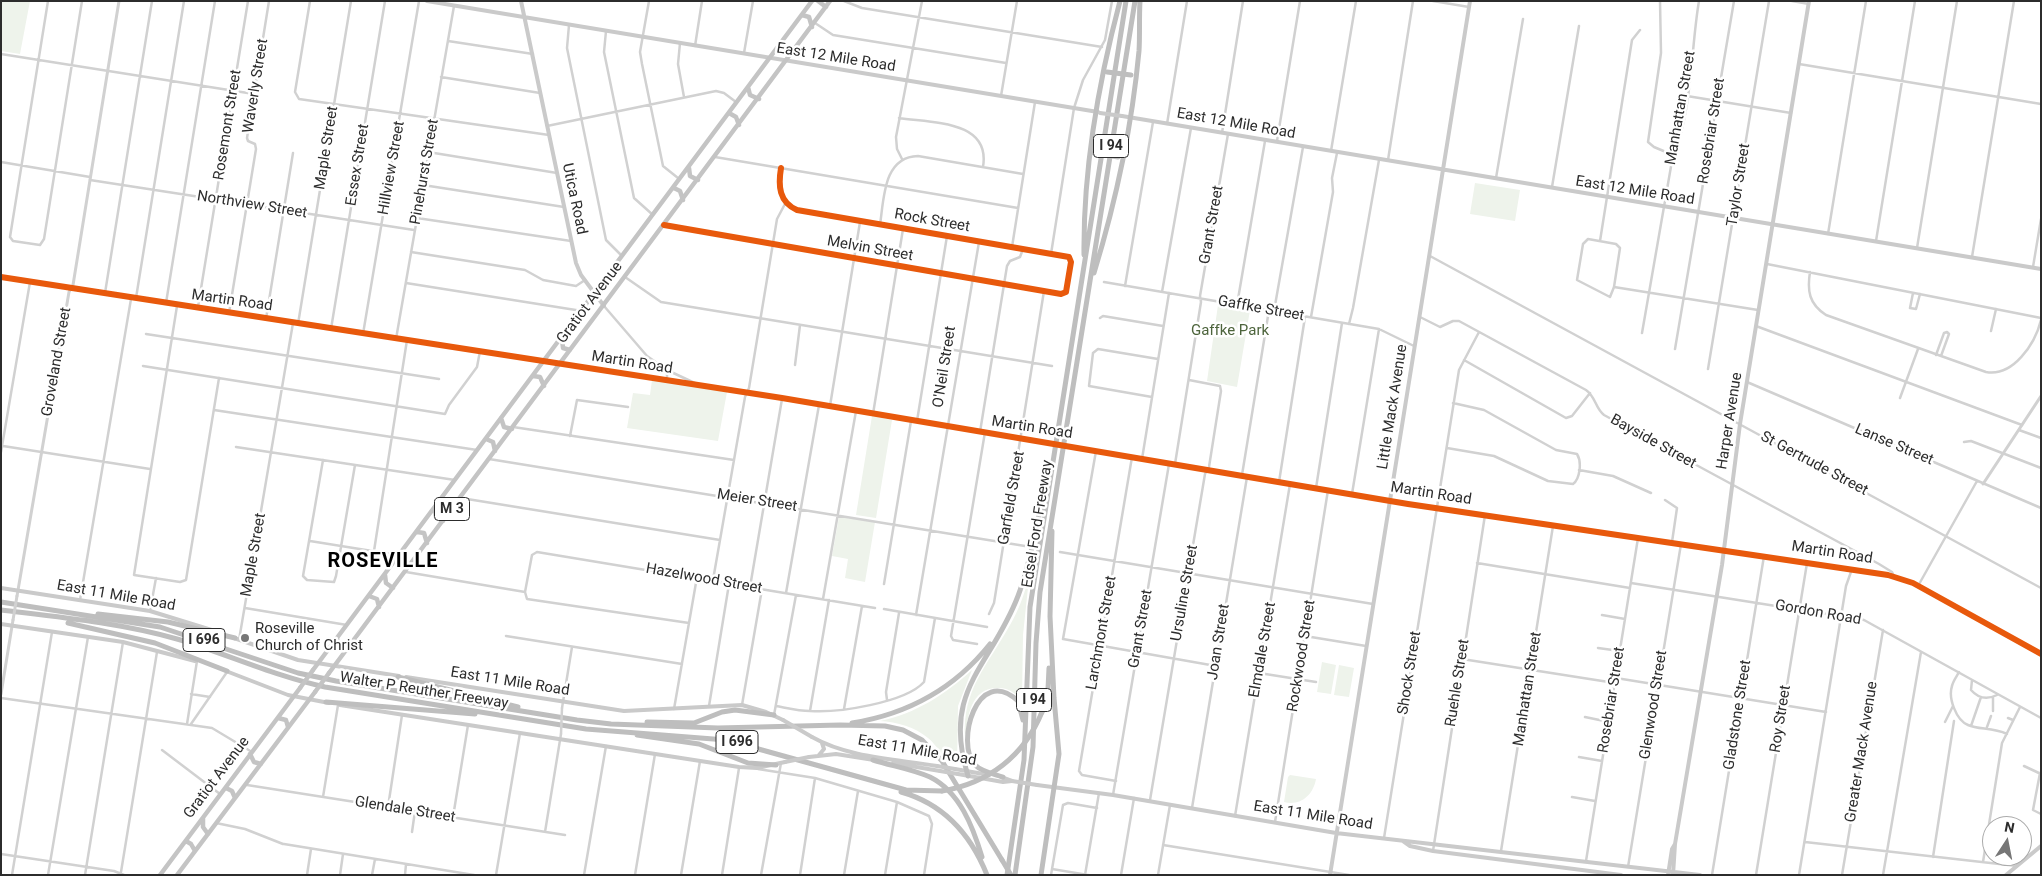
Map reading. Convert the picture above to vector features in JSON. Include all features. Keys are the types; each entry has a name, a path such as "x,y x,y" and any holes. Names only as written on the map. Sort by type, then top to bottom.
{"highway":[{"path":"1084,271 1086,179 1120,1"},
{"name":"Edsel Ford Freeway","path":"1011,875 1026,735 1030,614 1126,1"},
{"name":"Edsel Ford Freeway","path":"1011,875 1032,765 1036,624 1134,1"},
{"path":"1088,291 1104,240 1120,156 1130,118 1140,1"},
{"path":"1105,73 1133,77"},
{"path":"1092,151 1120,156"},
{"path":"967,773 961,737 965,697 974,674 1006,621 1022,584 1054,455"},
{"path":"846,774 906,790 942,791 970,784 1004,765 1028,741 1042,712 1048,681 1051,525"},
{"name":"Walter P Reuther Freeway","path":"1,602 160,627 289,670 336,681 577,720 748,729 840,725"},
{"name":"Walter P Reuther Freeway","path":"1,610 168,637 316,685 586,729 700,736 726,740 846,774"},
{"path":"68,612 168,622 237,639"},
{"path":"22,613 32,617 69,623 155,643 227,671"},
{"path":"1041,875 1055,788 1059,740 1053,688 1050,616"},
{"path":"840,725 895,713 940,691 980,656 1006,621"},
{"path":"398,676 450,691 577,720"},
{"path":"1003,777 976,767 968,755 969,736 976,705 981,697 991,692 1004,692 1012,696 1021,706 1026,735"},
{"path":"326,702 505,716"},
{"path":"628,724 694,723 722,712 736,710 774,715"},
{"path":"840,725 896,728 915,736 927,744 942,761 1011,875"},
{"path":"624,732 699,744 748,763 780,763"},
{"path":"874,760 927,776 946,788 956,800 970,824 987,875"},
{"path":"846,774 916,797 942,812 958,826 974,846 987,875"}],"main road":[{"name":"East 12 Mile Road","path":"427,1 1496,180 2041,268"},
{"name":"Utica Road","path":"521,1 576,263 585,280 604,306"},
{"name":"Gratiot Avenue","path":"318,664 812,1"},
{"path":"818,1 826,7"},
{"name":"Gratiot Avenue","path":"334,667 759,99 830,1"},
{"name":"Little Mack Avenue","path":"1330,874 1470,1"},
{"name":"Harper Avenue","path":"1671,873 1717,596 1740,424 1809,3"},
{"path":"802,15 809,18 813,25"},
{"path":"748,87 750,95 759,99"},
{"path":"729,113 736,117 739,125"},
{"path":"689,167 690,176 698,180"},
{"path":"674,188 680,191 683,200"},
{"path":"562,337 563,348 570,350"},
{"path":"533,376 542,379 544,386"},
{"path":"502,418 504,427 513,428"},
{"path":"486,439 493,442 495,451"},
{"path":"435,508 436,517 443,521"},
{"path":"417,532 424,533 427,543"},
{"path":"385,574 386,583 394,588"},
{"name":"East 11 Mile Road","path":"1,588 150,611 186,620 279,654 334,667 624,711 742,706 774,715 822,743 846,750 955,769 1003,782 1012,781 1134,798 1336,833 1404,841 1411,840 1628,866 1671,873 1700,875"},
{"path":"369,596 376,598 379,607"},
{"name":"East 11 Mile Road","path":"1,624 122,642 227,671 294,696 402,715 739,767 757,768 809,756 842,755 958,774 967,773 1003,777 1012,781"},
{"path":"336,638 339,647 347,650"},
{"name":"M 3","path":"294,696 318,664"},
{"name":"M 3","path":"310,699 334,667"},
{"name":"Gratiot Avenue","path":"160,875 294,696"},
{"name":"Gratiot Avenue","path":"177,875 310,699"},
{"path":"278,718 286,720 288,727"},
{"path":"819,755 824,749 822,743"},
{"path":"251,753 254,762 261,764"},
{"path":"226,788 232,791 235,798"},
{"path":"203,818 203,827 208,834"},
{"path":"186,841 191,844 195,852"},
{"name":"East 11 Mile Road","path":"1404,841 1410,846 1433,852 1621,875"},
{"path":"1482,858 1484,849"},
{"path":"1520,863 1521,854"},
{"path":"1585,870 1586,862"},
{"path":"2006,875 2017,866"},
{"path":"1650,869 1650,875"}],"street":[{"path":"48,1 10,237 13,241 42,244 82,1"},
{"name":"Groveland Street","path":"1,696 119,1"},
{"path":"105,295 152,1"},
{"path":"136,299 184,1"},
{"path":"166,304 215,1"},
{"name":"Rosemont Street","path":"198,309 248,1"},
{"name":"Waverly Street","path":"229,313 256,147 247,139 269,1"},
{"path":"310,1 295,92 296,97 334,105 549,135"},
{"name":"Maple Street","path":"298,324 351,1"},
{"name":"Essex Street","path":"331,329 385,1"},
{"name":"Hillview Street","path":"363,334 419,1"},
{"path":"649,1 640,56 663,166 680,179"},
{"path":"695,46 702,1"},
{"path":"744,54 753,1"},
{"path":"844,1 853,6 1102,47"},
{"path":"902,159 896,142 899,118 915,48 922,1"},
{"path":"1001,96 1017,1"},
{"path":"1051,254 1074,108 1083,80 1102,47 1112,1"},
{"path":"1167,124 1186,1"},
{"path":"1222,133 1243,1"},
{"path":"1277,143 1300,1"},
{"path":"1331,152 1356,1"},
{"path":"1387,161 1413,1"},
{"path":"1432,1 1469,8"},
{"path":"1660,1 1661,53 1648,142 1654,147 1673,155"},
{"name":"Manhattan Street","path":"1642,333 1673,155 1678,142 1687,96 1698,1"},
{"name":"Rosebriar Street","path":"1675,349 1700,212 1734,1"},
{"name":"Taylor Street","path":"1708,369 1769,1"},
{"path":"1792,1 1809,3"},
{"path":"1828,234 1866,1"},
{"path":"1876,241 1915,1"},
{"path":"1917,248 1957,1"},
{"path":"1972,257 2014,1"},
{"name":"Pinehurst Street","path":"396,338 454,6"},
{"path":"1496,180 1523,20"},
{"path":"569,24 567,48 606,240 622,256"},
{"path":"813,25 833,35 1006,63"},
{"path":"1552,189 1579,26"},
{"path":"1600,241 1631,44 1633,37 1640,30"},
{"path":"606,31 604,52 635,200 653,214"},
{"path":"448,41 533,54"},
{"path":"680,43 678,64 684,97"},
{"path":"1,54 254,94"},
{"path":"1800,64 2041,104"},
{"path":"442,77 540,93"},
{"path":"547,126 719,91 737,102"},
{"path":"1687,96 1791,113"},
{"path":"1012,248 1035,102"},
{"path":"899,118 970,132 978,138 983,147 984,167"},
{"path":"1125,286 1153,122"},
{"path":"1162,292 1191,128"},
{"name":"Grant Street","path":"1175,464 1202,299 1200,296 1228,134"},
{"path":"1237,305 1265,141"},
{"path":"1274,311 1303,147"},
{"path":"428,152 557,173"},
{"path":"266,319 293,153"},
{"path":"1311,318 1333,192 1332,178 1337,153"},
{"path":"880,225 892,169 902,159 918,156 1023,174"},
{"path":"715,157 1018,208"},
{"path":"1348,324 1353,308 1379,160"},
{"name":"Northview Street","path":"1,162 122,185 415,230"},
{"path":"713,580 778,214 786,202 779,188 781,168"},
{"path":"423,185 564,206"},
{"name":"Rock Street","path":"786,202 802,212 1069,257 1071,265 1067,287"},
{"path":"417,218 571,241"},
{"path":"2033,267 2041,220"},
{"path":"830,406 860,222"},
{"name":"Melvin Street","path":"664,225 1004,285 1063,294 1066,292 1067,287"},
{"path":"873,414 903,229"},
{"path":"917,421 947,236"},
{"path":"1588,239 1600,241 1616,244 1620,248 1614,287 1612,295 1609,297 1577,280 1584,241 1588,239"},
{"name":"O'Neil Street","path":"916,615 979,242"},
{"path":"980,432 1008,264 1020,257 1023,249"},
{"path":"411,252 525,270 543,280 572,286 579,285 585,280"},
{"name":"St Gertrude Street","path":"1429,255 2041,588"},
{"path":"1767,264 1810,272 1996,309 2041,319 2035,335 2015,364 2002,372 1986,372 1821,312 1809,295 1807,286 1810,272"},
{"name":"Martin Road","path":"1,277 71,290 782,398 1484,516 1894,576 1918,586 2041,654"},
{"path":"625,277 661,302 1052,366"},
{"path":"1,452 30,282"},
{"name":"Gaffke Street","path":"1104,282 1378,329 1414,346"},
{"path":"406,283 582,311"},
{"path":"1614,287 1759,310"},
{"name":"Garfield Street","path":"988,614 994,603 1044,291"},
{"path":"1142,459 1168,293"},
{"path":"1913,293 1910,308 1913,309 1916,309 1920,294"},
{"path":"80,600 131,299"},
{"path":"177,306 133,574 185,581 219,378"},
{"name":"Utica Road","path":"604,306 640,350 667,370 702,386"},
{"path":"1991,331 1996,309"},
{"path":"1242,475 1269,310"},
{"path":"1100,318 1103,316 1163,326"},
{"path":"1279,482 1305,316"},
{"name":"Bayside Street","path":"1419,316 1440,327 1453,321 1459,321 1590,393 1600,412 1604,415 1890,570 1894,576"},
{"name":"Maple Street","path":"237,639 245,608 293,323"},
{"path":"1316,488 1342,323"},
{"path":"795,365 800,325"},
{"path":"1756,326 2022,426"},
{"path":"1352,494 1378,329"},
{"name":"Shock Street","path":"1384,838 1459,370 1479,332"},
{"path":"1936,355 1946,332 1949,334 1941,356"},
{"path":"146,334 439,379"},
{"path":"374,551 407,340"},
{"path":"1900,398 1918,348"},
{"path":"1152,397 1088,384 1094,350 1158,360"},
{"path":"143,366 445,414 477,367 480,351"},
{"path":"1464,360 1566,418 1572,416 1590,393"},
{"path":"667,370 667,381"},
{"name":"Ursuline Street","path":"1150,801 1220,386 1189,380"},
{"name":"Lanse Street","path":"1747,382 2041,508"},
{"path":"1983,484 2041,396"},
{"path":"750,587 782,398"},
{"path":"570,436 577,400 628,406"},
{"path":"1446,448 1494,456 1555,482 1575,483 1579,470 1579,458 1575,453 1556,450 1484,410 1453,403"},
{"path":"786,593 819,404"},
{"path":"214,410 478,450"},
{"path":"823,599 856,411"},
{"path":"884,584 912,420"},
{"path":"513,428 734,460"},
{"path":"2019,430 2041,438"},
{"path":"977,644 953,640 953,621 985,432"},
{"path":"1964,442 1971,441 2041,468"},
{"path":"2,446 150,469"},
{"path":"236,447 456,480"},
{"path":"1096,451 1064,639 1216,666"},
{"name":"Larchmont Street","path":"1116,781 1085,776 1080,773 1132,457"},
{"name":"Meier Street","path":"489,459 728,496 1024,546"},
{"path":"324,460 304,578 329,584 334,582 342,546 355,464"},
{"name":"Grant Street","path":"1113,795 1169,463"},
{"path":"1579,470 1613,476 1651,493"},
{"name":"Joan Street","path":"1192,808 1247,476"},
{"path":"1918,586 1977,480"},
{"name":"Elmdale Street","path":"1235,816 1290,483"},
{"name":"Rockwood Street","path":"1275,822 1328,490"},
{"path":"461,498 720,540"},
{"path":"1665,500 1678,508 1672,544"},
{"name":"Ruehle Street","path":"1433,852 1484,516"},
{"name":"Manhattan Street","path":"1501,851 1553,526"},
{"name":"Rosebriar Street","path":"1586,862 1638,538"},
{"path":"310,541 400,555"},
{"name":"Glenwood Street","path":"1628,866 1681,544"},
{"name":"Hazelwood Street","path":"525,592 533,554 537,552 875,608"},
{"path":"1060,552 1373,604"},
{"name":"Gladstone Street","path":"1712,875 1764,556"},
{"name":"Roy Street","path":"1756,875 1807,562"},
{"path":"1866,571 1876,570 1874,562"},
{"path":"1477,563 1630,588"},
{"path":"1800,875 1846,586 1852,569"},
{"path":"406,572 525,592 525,597 531,600 689,623"},
{"path":"674,709 697,577"},
{"path":"150,611 156,578"},
{"name":"Gordon Road","path":"1631,583 1864,620 2041,718"},
{"path":"708,706 730,584"},
{"path":"742,706 762,589"},
{"path":"774,715 796,595"},
{"path":"810,711 829,600"},
{"path":"844,709 862,606"},
{"path":"245,608 347,625"},
{"path":"884,609 987,627"},
{"path":"887,700 886,692 899,612"},
{"path":"1602,615 1625,619"},
{"path":"776,706 810,711 844,709 887,700 923,684 935,618"},
{"name":"Greater Mack Avenue","path":"1842,875 1883,630"},
{"path":"12,875 52,632"},
{"path":"506,636 682,664"},
{"path":"1305,636 1366,646"},
{"path":"48,875 88,637"},
{"path":"85,875 122,642"},
{"path":"545,832 561,739 562,701 572,647"},
{"path":"1598,648 1620,651"},
{"path":"1,854 122,873 157,651"},
{"path":"1884,875 1921,651"},
{"path":"1462,659 1615,683"},
{"path":"189,724 191,694 197,662"},
{"path":"189,724 210,698 227,671"},
{"path":"1959,672 1951,688 1953,706 1961,720 1971,726 1987,727 2007,734"},
{"path":"1259,673 1316,682"},
{"path":"1616,678 1826,712"},
{"path":"1972,680 1971,690 1981,697 1997,695"},
{"path":"191,694 210,698"},
{"path":"1,696 189,724 217,730 251,753"},
{"path":"1971,726 1981,697"},
{"path":"1993,697 1993,711"},
{"path":"323,797 338,705"},
{"path":"1945,722 1953,706"},
{"path":"1990,816 2001,749 2020,707"},
{"path":"388,807 402,715"},
{"path":"1987,727 1991,716"},
{"path":"1585,718 1609,722"},
{"path":"2008,718 2013,720"},
{"path":"1933,857 1954,721"},
{"path":"453,817 468,724"},
{"path":"496,875 520,733"},
{"path":"584,875 606,746"},
{"path":"162,750 220,794"},
{"path":"635,875 655,754"},
{"path":"1579,757 1602,761"},
{"path":"681,875 700,761"},
{"path":"762,875 780,763"},
{"path":"2024,766 2040,773 2033,810 2041,814"},
{"path":"722,875 739,767"},
{"path":"757,768 815,778 918,810 932,820 924,875"},
{"path":"800,875 815,778"},
{"name":"Glendale Street","path":"245,785 565,835"},
{"path":"844,875 858,791"},
{"path":"1052,868 1086,875 1099,793"},
{"path":"1572,797 1596,801"},
{"path":"1121,875 1134,798"},
{"path":"885,875 897,802"},
{"path":"1051,875 1063,805 1068,803 1097,808"},
{"path":"1158,875 1170,804"},
{"path":"412,832 415,812"},
{"path":"216,823 245,829 283,844 474,875"},
{"path":"1805,842 1982,862"},
{"path":"1163,845 1330,874 1349,875"},
{"path":"307,875 311,848"},
{"path":"340,875 343,854"},
{"path":"372,875 375,859"},
{"path":"404,875 406,864"},
{"path":"436,875 437,869"}],"green space":[{"path":"1,1 30,1 20,54 1,51"},
{"path":"1475,183 1520,190 1515,221 1470,214"},
{"name":"Gaffke Park","path":"1218,305 1250,310 1237,387 1207,381"},
{"path":"652,380 727,392 718,441 627,428 633,393 650,395"},
{"path":"872,416 892,420 876,518 856,515"},
{"path":"839,517 875,522 865,582 845,578 848,559 832,556"},
{"path":"1029,578 1023,635 1022,702 1015,694 1006,689 989,689 982,692 976,698 969,713 965,738 965,721 972,691 985,665 1013,619"},
{"path":"1322,662 1336,665 1331,694 1317,692"},
{"path":"1339,665 1354,668 1349,697 1334,695"},
{"path":"972,670 958,706 957,764 949,761 932,741 923,734 899,724 880,721 893,718 929,702 952,687"},
{"path":"1290,775 1316,779 1309,795 1300,801 1290,803 1284,802 1288,777"}],"cycle path":[{"path":"664,225 1061,294 1066,292 1071,262 1069,257 797,210 786,203 781,193 781,168"},
{"path":"1,277 782,398 1408,504 1888,575 1913,583 2041,654"}],"place":[{"name":"Roseville Church of Christ","path":"245,638"}],"district":[{"name":"ROSEVILLE","path":"383,562"}]}
